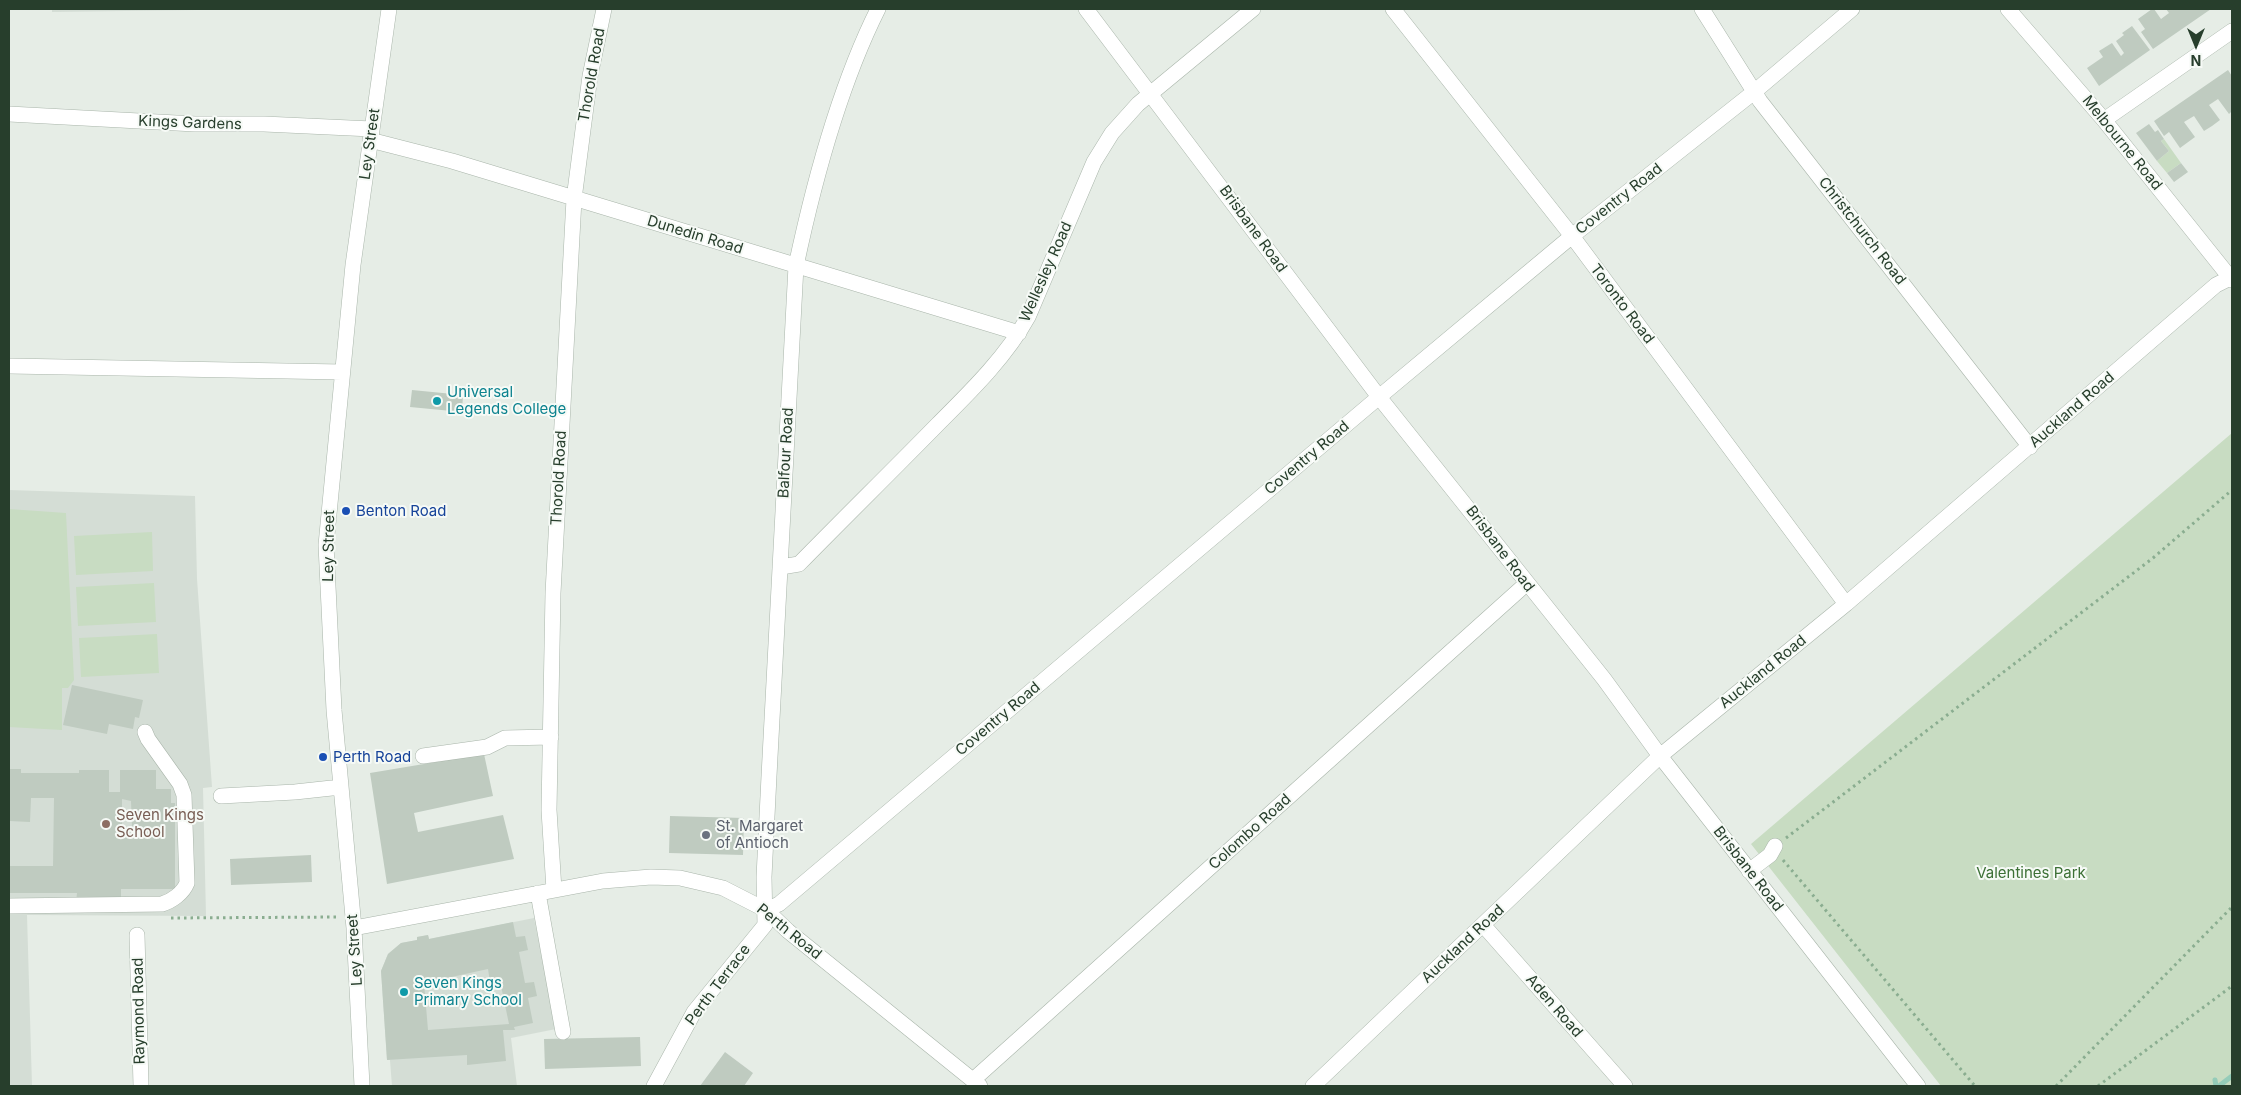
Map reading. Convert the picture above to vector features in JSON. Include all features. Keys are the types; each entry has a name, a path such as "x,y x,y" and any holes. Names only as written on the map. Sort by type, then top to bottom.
{"street":[{"name":"Ley Street","path":"362,1086 354,922 334,710 326,545 353,265 388,9"},
{"name":"Thorold Road","path":"554,890 550,810 553,593 574,199 590,76 604,9"},
{"name":"Balfour Road","path":"766,910 765,867 796,266 806,218 846,82 878,9"},
{"name":"Brisbane Road","path":"1086,9 1149,95 1215,178 1379,397 1604,680 1660,756 1918,1086"},
{"name":"Wellesley Road","path":"781,566 798,564 962,400 1019,333 1094,162 1112,133 1138,104 1253,9"},
{"name":"Toronto Road","path":"1393,9 1572,236 1846,604"},
{"name":"Christchurch Road","path":"1702,9 1754,92 2030,447"},
{"name":"Coventry Road","path":"766,910 779,904 1572,236 1754,92 1852,9"},
{"name":"Melbourne Road","path":"2008,9 2104,120 2232,278"},
{"path":"2104,120 2232,31"},
{"name":"Kings Gardens","path":"9,114 195,124 264,124 371,135"},
{"name":"Dunedin Road","path":"371,135 574,199 1019,333"},
{"name":"Auckland Road","path":"1313,1086 1484,926 1660,756 1846,604 2216,285 2232,278"},
{"path":"9,366 342,372"},
{"name":"Colombo Road","path":"977,1083 1526,584"},
{"path":"9,906 162,904 184,891 187,884 184,795 180,784 145,732"},
{"path":"423,756 487,747 505,738 551,738"},
{"path":"222,796 295,792 341,787"},
{"path":"1749,870 1770,855 1775,846"},
{"name":"Perth Road","path":"354,922 538,894 622,878 680,878 723,888 766,910 788,931 977,1083"},
{"path":"538,894 563,1032"},
{"name":"Perth Terrace","path":"654,1086 694,1012 765,924 766,910"},
{"name":"Aden Road","path":"1484,926 1625,1086"},
{"name":"Raymond Road","path":"137,935 141,1086"}],"path":[{"path":"1975,1086 1785,863 1775,846 2153,558 2232,490"},
{"path":"2056,1086 2232,907"},
{"path":"164,918 354,922"},
{"path":"2098,1086 2232,986"}],"shaded area":[{"path":"52,9 270,9 52,12"},
{"name":"Seven Kings School","path":"9,490 195,496 197,579 212,787 203,788 206,916 27,915 32,1086 9,1086"},
{"path":"534,918 556,1029 511,1038 517,1086 392,1086 390,1060 387,1060 381,971 388,954 401,943 417,940 417,937 428,935 429,939"}],"green space":[{"path":"2164,139 2181,163 2167,173 2157,161 2169,151 2161,141"},
{"name":"Valentines Park","path":"2232,433 2232,1086 1941,1086 1751,844"},
{"path":"9,509 66,513 74,680 68,688 62,688 62,730 9,727"},
{"path":"152,532 153,571 76,575 74,536"},
{"path":"154,583 156,622 78,626 76,587"},
{"path":"157,634 159,673 81,677 79,638"}],"building":[{"path":"2152,9 2161,19 2169,13 2166,9 2211,9 2153,49 2141,32 2145,29 2138,19"},
{"path":"2132,26 2150,50 2099,86 2087,68 2103,57 2099,51 2112,43 2121,56 2124,53 2116,41 2124,35 2122,33"},
{"path":"2228,70 2232,76 2232,111 2229,114 2218,99 2209,105 2220,120 2212,126 2204,131 2194,116 2184,122 2195,137 2180,148 2169,132 2164,136 2154,121"},
{"path":"2149,124 2155,132 2158,130 2164,139 2161,141 2169,151 2157,161 2136,133"},
{"path":"2181,163 2188,172 2174,182 2167,173"},
{"name":"Universal Legends College","path":"412,390 463,395 462,412 410,407"},
{"path":"72,685 143,700 139,718 135,717 133,729 109,724 107,734 63,725"},
{"path":"484,754 493,796 414,813 418,832 503,815 514,859 387,884 370,773"},
{"path":"9,769 21,769 21,773 79,773 79,770 109,770 109,792 120,792 120,770 156,770 156,789 171,789 171,803 175,803 175,889 121,889 121,902 76,902 77,893 9,893 9,866 53,866 54,798 31,798 30,822 9,821","holes":["122,799 131,801 132,827 122,827"]},
{"name":"St. Margaret of Antioch","path":"670,816 744,818 743,855 669,853"},
{"path":"311,855 312,882 231,885 230,859"},
{"name":"Seven Kings Primary School","path":"513,922 516,937 525,936 528,950 519,952 525,983 534,982 537,996 528,998 533,1023 514,1027 515,1030 503,1030 506,1061 467,1065 467,1055 387,1060 381,971 388,954 401,943 417,940 417,937 428,935 429,939","holes":["488,969 491,988 501,986 509,1024 428,1030 424,983"]},
{"path":"640,1037 641,1066 545,1069 544,1039"},
{"path":"725,1052 753,1073 744,1086 700,1086"}],"waterway":[{"path":"2219,1086 2232,1076"},
{"path":"2215,1080 2216,1086"}],"place":[{"name":"Universal Legends College","path":"437,401"},
{"name":"Benton Road","path":"346,511"},
{"name":"Perth Road","path":"323,757"},
{"name":"Seven Kings School","path":"106,824"},
{"name":"St. Margaret of Antioch","path":"706,835"},
{"name":"Seven Kings Primary School","path":"404,992"}]}
